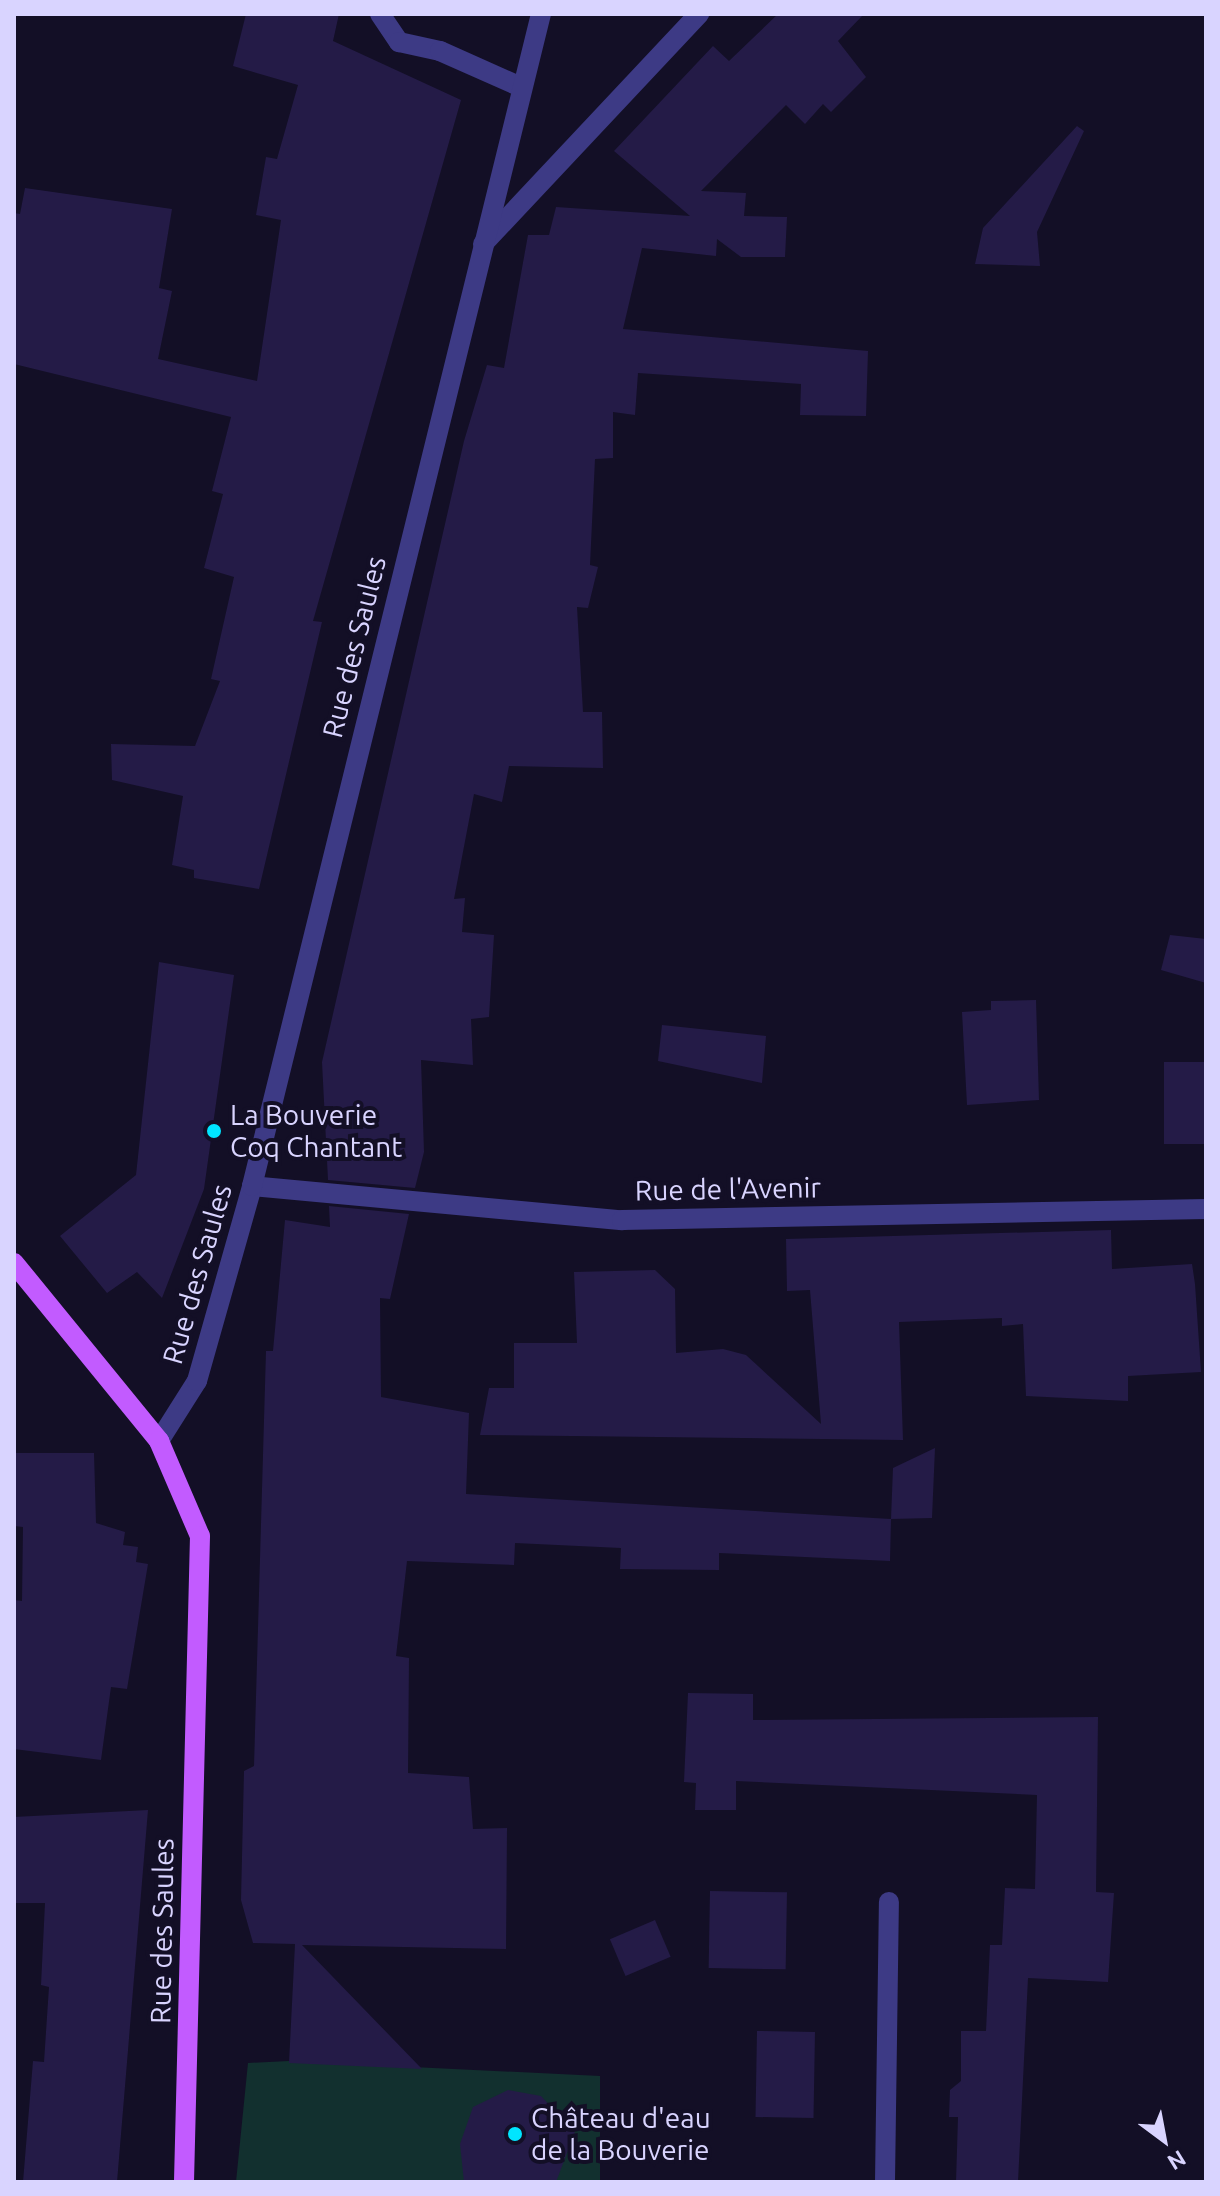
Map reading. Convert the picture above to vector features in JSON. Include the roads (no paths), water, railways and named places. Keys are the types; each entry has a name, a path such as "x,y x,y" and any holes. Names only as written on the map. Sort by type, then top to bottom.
{"main road":[{"path":"14,1263 159,1441"},
{"name":"Rue des Saules","path":"159,1441 200,1536 184,2182"}],"street":[{"path":"380,14 399,42 440,51 521,87"},
{"name":"Rue des Saules","path":"159,1441 197,1381 252,1186 480,247 541,14"},
{"name":"Rue des Saules","path":"480,247 699,14"},
{"name":"Rue de l'Avenir","path":"252,1186 622,1220 1206,1209"},
{"path":"885,2182 889,1902"}],"place":[{"name":"La Bouverie Coq Chantant","path":"214,1131"},
{"name":"Château d'eau de la Bouverie","path":"515,2134"}]}
